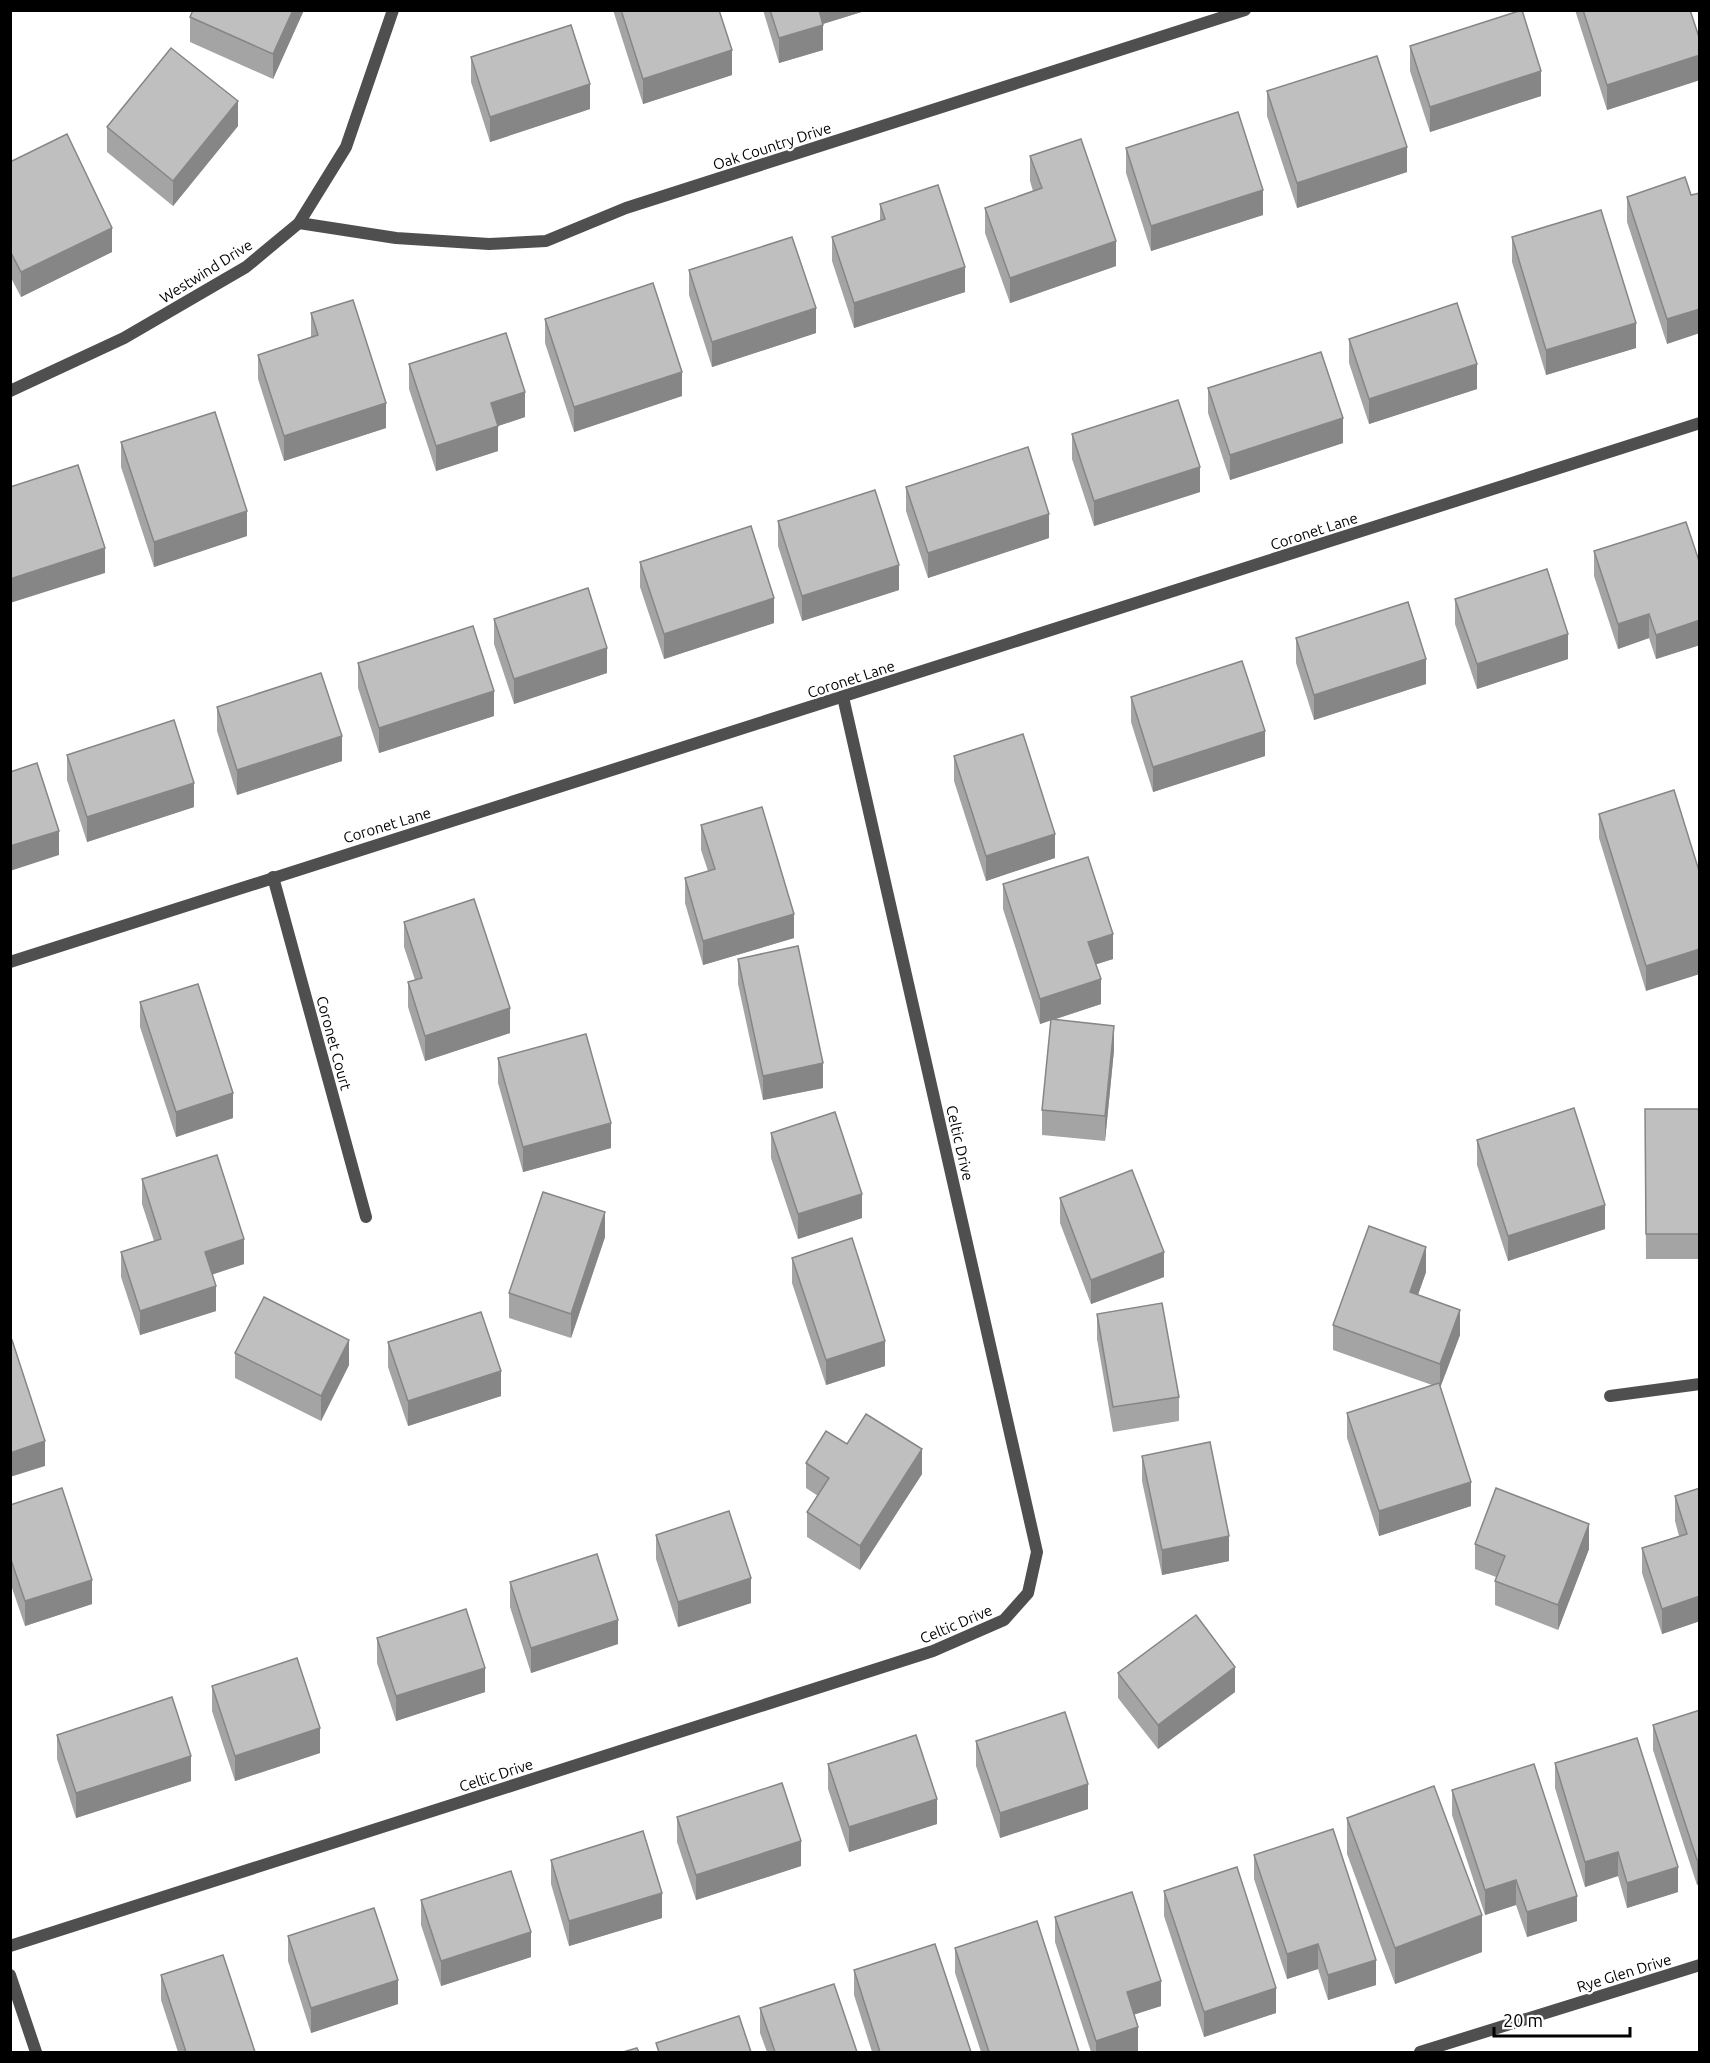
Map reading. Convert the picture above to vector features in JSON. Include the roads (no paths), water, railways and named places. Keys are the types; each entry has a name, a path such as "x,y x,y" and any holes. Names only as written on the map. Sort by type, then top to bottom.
{"street":[{"name":"Westwind Drive","path":"10,391 124,338 246,267 299,223 346,147 393,10"},
{"name":"Oak Country Drive","path":"299,223 396,238 489,244 546,241 626,208 1245,10"},
{"name":"Coronet Lane","path":"10,962 1700,423"},
{"name":"Celtic Drive","path":"10,1946 933,1652 1004,1620 1028,1593 1037,1552 843,697"},
{"name":"Coronet Court","path":"273,877 366,1217"},
{"path":"1610,1396 1700,1384"},
{"name":"Rye Glen Drive","path":"1420,2052 1700,1965"},
{"path":"10,1975 36,2052"}]}
